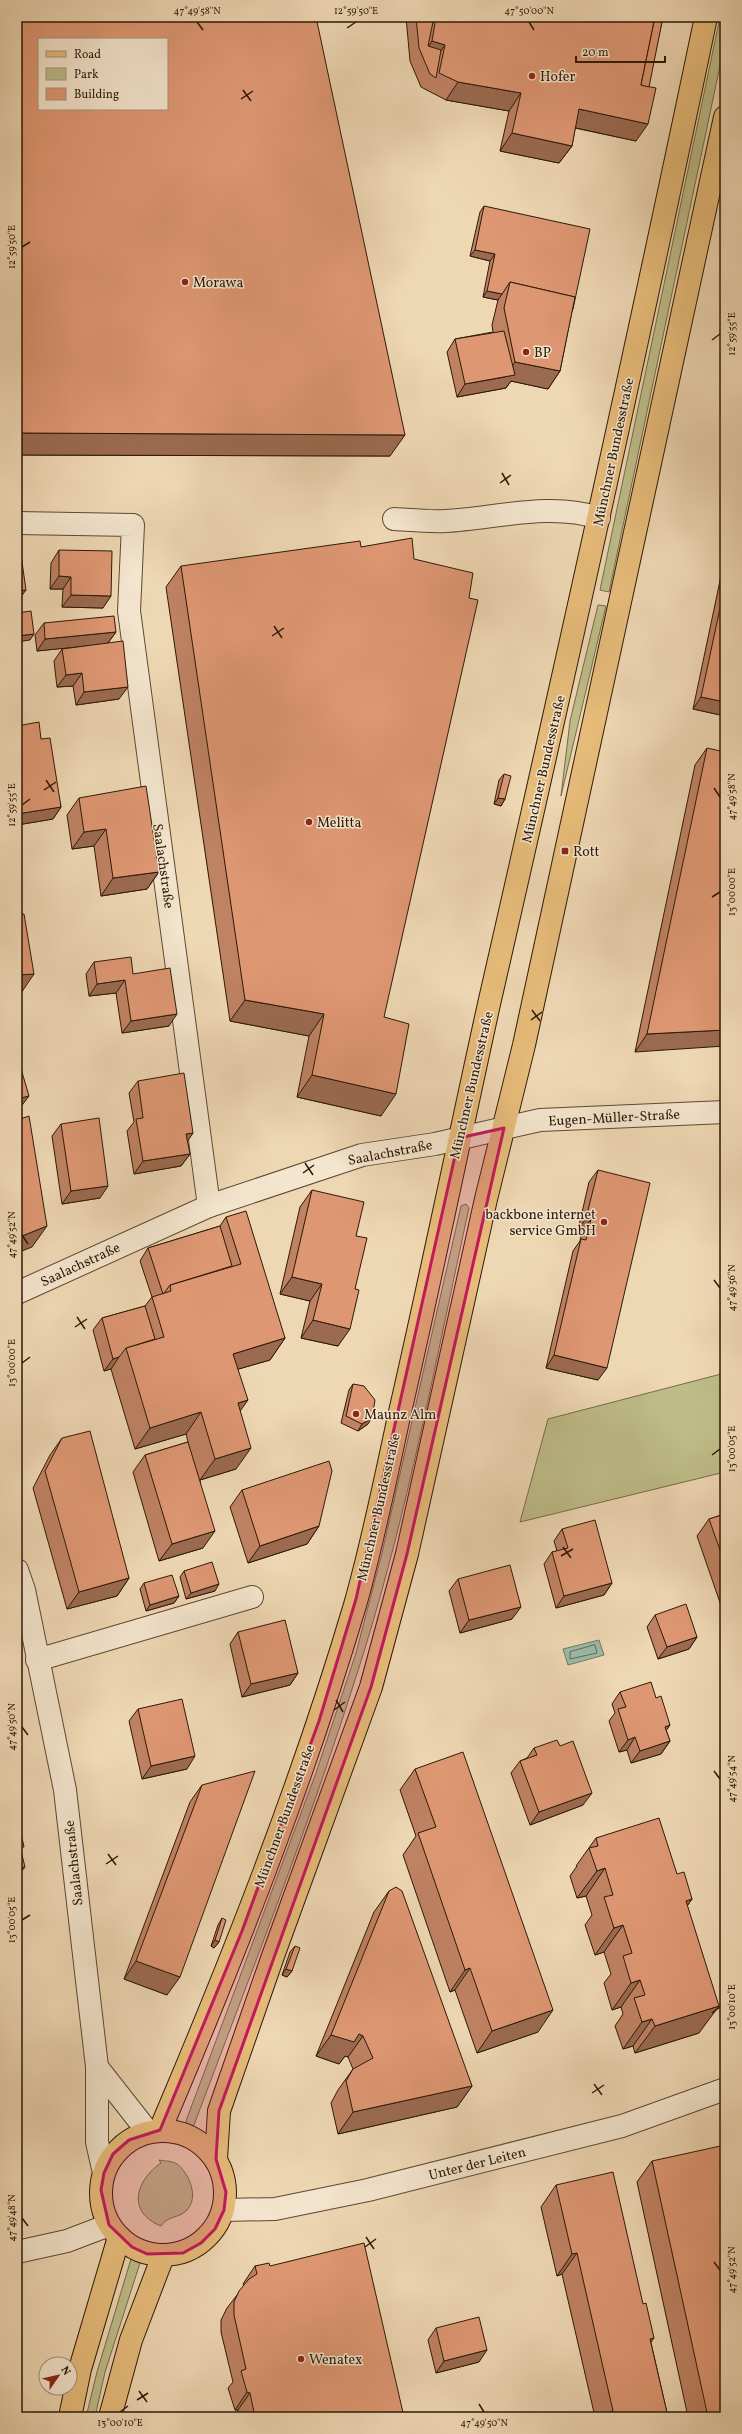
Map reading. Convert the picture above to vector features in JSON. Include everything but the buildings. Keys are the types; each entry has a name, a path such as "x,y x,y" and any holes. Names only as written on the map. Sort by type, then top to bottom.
{"main road":[{"name":"Münchner Bundesstraße","path":"154,2131 242,1931 319,1721 356,1599 407,1381 459,1138 599,518 706,17"},
{"path":"216,2159 219,2111 273,1956 371,1687 407,1554 580,790 725,117"},
{"path":"154,2131 182,2133 201,2143 216,2159 223,2175 226,2192 224,2210 215,2229 201,2243 183,2253 163,2256 147,2254 132,2248 114,2231 103,2208 101,2190 104,2173 114,2154 129,2140 154,2131"},
{"path":"70,2417 80,2369 114,2231"},
{"path":"110,2417 130,2340 163,2256"}],"street":[{"path":"394,519 446,522 498,515 579,511 599,518"},
{"name":"Saalachstraße","path":"17,523 132,525 130,611 209,1206"},
{"name":"Eugen-Müller-Straße","path":"504,1128 540,1120 725,1112"},
{"name":"Saalachstraße","path":"17,1293 209,1206 362,1155 459,1138 504,1128"},
{"name":"Saalachstraße","path":"17,1570 24,1590 37,1660 65,1790 97,2067 97,2142 104,2173"},
{"path":"37,1660 252,1597"},
{"path":"97,2067 154,2131"},
{"name":"Unter der Leiten","path":"224,2210 275,2209 368,2190 622,2126 725,2089"},
{"path":"17,2252 114,2231"}],"highlighted area":[{"path":"504,1128 407,1554 371,1687 219,2111 216,2159 226,2192 224,2210 215,2229 201,2243 183,2253 147,2254 132,2247 109,2225 101,2190 104,2173 113,2154 129,2140 160,2130 242,1931 319,1721 356,1599 459,1138"}],"green space":[{"path":"720,17 725,17 725,42 609,592 600,590"},
{"path":"598,605 606,606 561,796 570,721"},
{"path":"466,1204 469,1208 407,1491 362,1658 303,1834 194,2125 189,2126 186,2121 316,1773 356,1653 382,1553 461,1206"},
{"path":"725,1373 725,1472 520,1522 548,1419"},
{"path":"159,2160 173,2162 181,2168 189,2179 192,2193 190,2206 186,2211 166,2220 161,2226 150,2220 143,2213 139,2204 138,2196 146,2178 152,2170 161,2163"},
{"path":"131,2259 140,2263 105,2372 95,2417 86,2417 97,2372"}],"water":[{"path":"599,1640 604,1655 568,1665 563,1649"}],"place":[{"name":"Hofer","path":"532,76"},
{"name":"Morawa","path":"185,282"},
{"name":"BP","path":"526,352"},
{"name":"Melitta","path":"309,822"},
{"name":"Rott","path":"565,851"},
{"name":"backbone internet service GmbH","path":"604,1222"},
{"name":"Maunz Alm","path":"356,1414"},
{"name":"Wenatex","path":"301,2359"}]}
